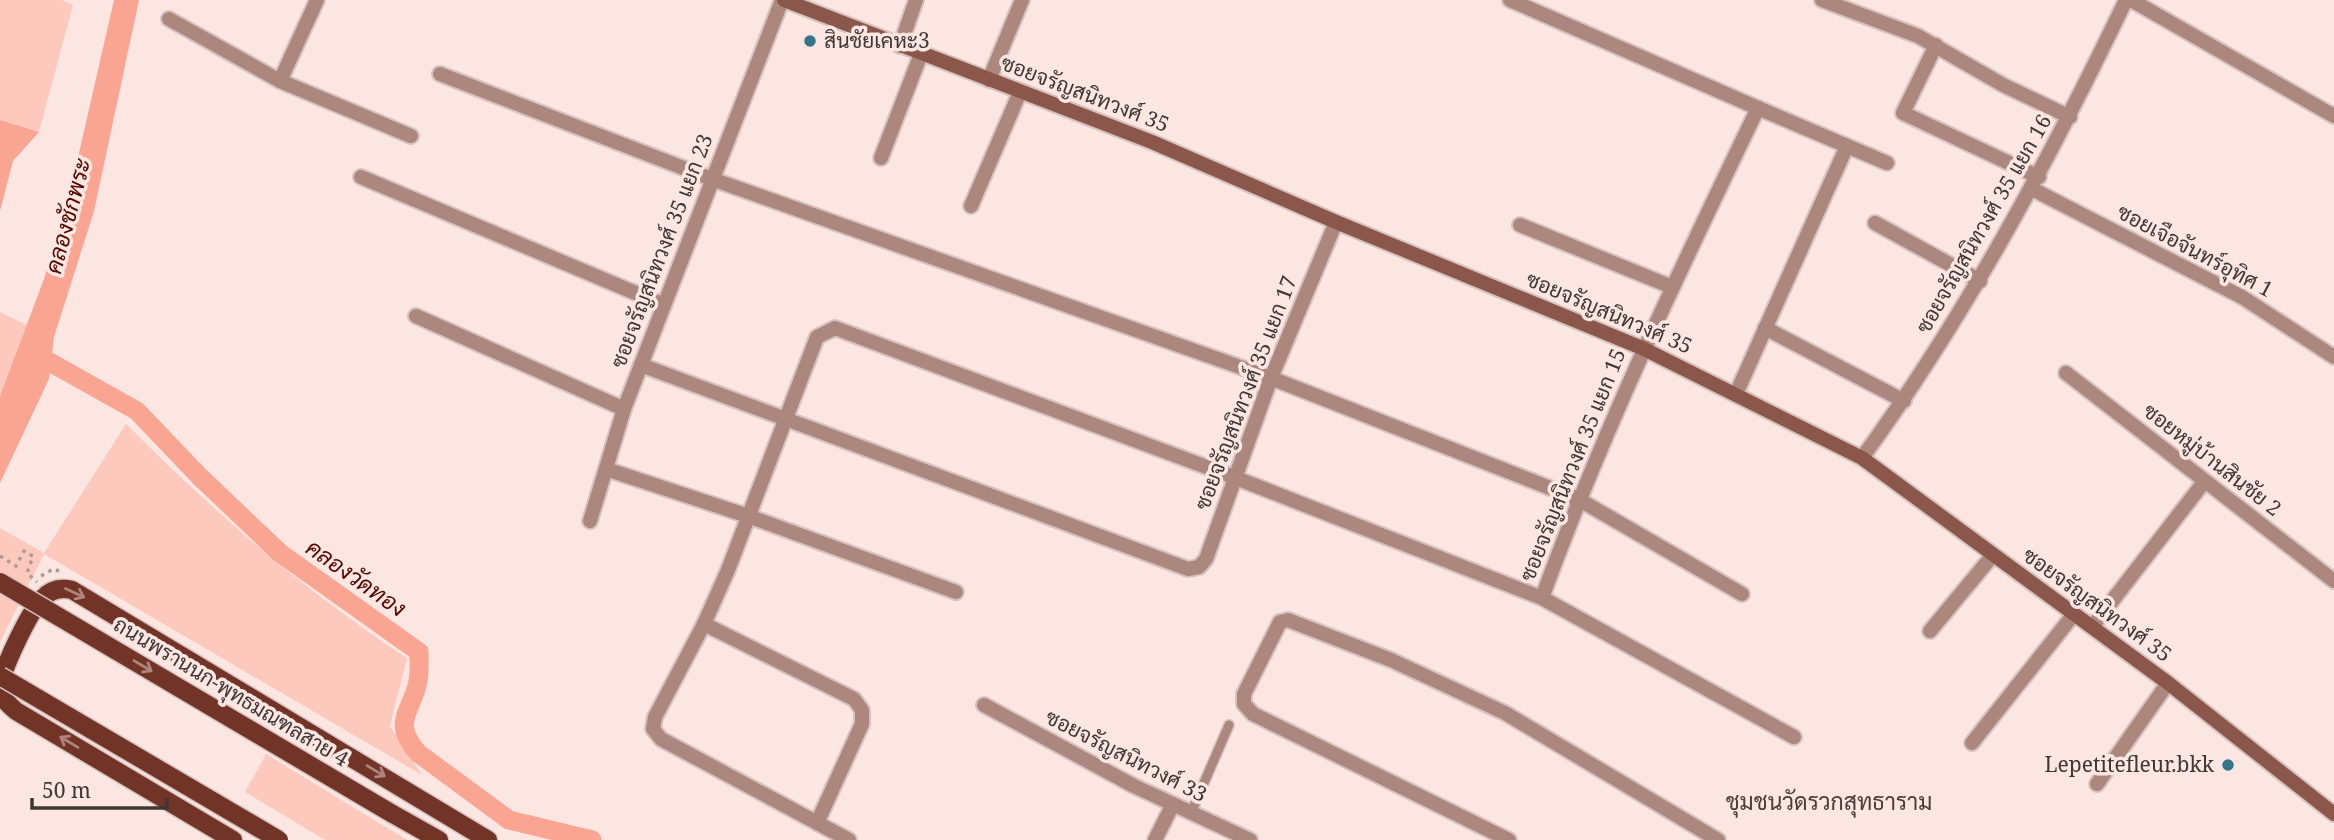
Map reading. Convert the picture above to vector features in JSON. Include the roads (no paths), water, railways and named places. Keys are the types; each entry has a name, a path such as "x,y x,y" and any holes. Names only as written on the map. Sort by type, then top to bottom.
{"main road":[{"name":"ถนนพรานนก-พุทธมณฑลสาย 4","path":"0,582 439,840"},
{"path":"233,840 16,711 4,699 0,690 5,668 34,610 49,592 57,589 72,590 488,840"},
{"path":"0,676 279,840"}],"street":[{"path":"280,81 317,0"},
{"path":"900,46 916,0"},
{"path":"989,80 1022,0"},
{"path":"1510,0 1886,163"},
{"path":"1822,0 1936,45 2003,85 2070,117"},
{"path":"2128,0 2334,116"},
{"name":"ซอยจรัญสนิทวงศ์ 35 แยก 16","path":"1863,458 1904,401 1980,281 2036,183 2128,0"},
{"name":"ซอยจรัญสนิทวงศ์ 35","path":"790,1 1152,142 1336,222 1642,348 1863,458 2168,683 2334,814"},
{"name":"ซอยจรัญสนิทวงศ์ 35 แยก 23","path":"590,521 624,409 712,179 790,1"},
{"path":"169,19 280,81 411,136"},
{"name":"ซอยเจือจันทร์อุทิศ 1","path":"1936,45 1903,113 2242,297 2334,357"},
{"path":"881,158 921,54"},
{"path":"440,74 712,179 1271,378 1578,499 1742,594"},
{"path":"971,206 1020,92"},
{"name":"ซอยจรัญสนิทวงศ์ 35 แยก 15","path":"1542,598 1578,499 1642,348 1758,108"},
{"path":"1736,394 1847,146"},
{"path":"360,177 664,305"},
{"name":"ซอยจรัญสนิทวงศ์ 35 แยก 17","path":"785,416 1188,569 1199,567 1206,559 1271,378 1336,222"},
{"path":"1875,223 1980,281"},
{"path":"1520,225 1672,287"},
{"path":"416,316 624,409"},
{"path":"849,840 661,739 653,729 655,717 704,624 817,337 824,331 835,328 1236,478 1542,598 1794,737"},
{"path":"1765,328 1904,401"},
{"path":"641,365 785,416"},
{"name":"ซอยหมู่บ้านสินชัย 2","path":"2066,373 2334,580"},
{"path":"606,469 748,516 956,592"},
{"path":"2092,627 2204,482"},
{"path":"1930,631 1993,555"},
{"path":"1972,743 2074,614"},
{"path":"1509,840 1253,713 1244,704 1244,694 1280,622 1288,620 1391,660 1505,713 1718,840"},
{"path":"704,624 854,699 862,710 862,724 817,823"},
{"path":"2097,784 2168,683"},
{"name":"ซอยจรัญสนิทวงศ์ 33","path":"984,705 1173,804 1250,840"},
{"path":"1156,840 1173,804"}],"lane":[{"path":"1191,813 1229,725"}],"water":[{"name":"คลองชักพระ","path":"114,0 139,0 94,211 54,337 49,379 0,483 0,396 44,279 71,188"},
{"path":"0,120 39,132 13,161 0,211"}],"waterway":[{"name":"คลองวัดทอง","path":"30,351 137,411 199,476 280,553 419,652 418,682 404,727 410,743 418,753 509,820 592,840"}],"place":[{"name":"สินชัยเคหะ3","path":"810,41"},
{"name":"Lepetitefleur.bkk","path":"2228,765"}],"district":[{"name":"ชุมชนวัดรวกสุทธาราม","path":"1829,802"}]}
